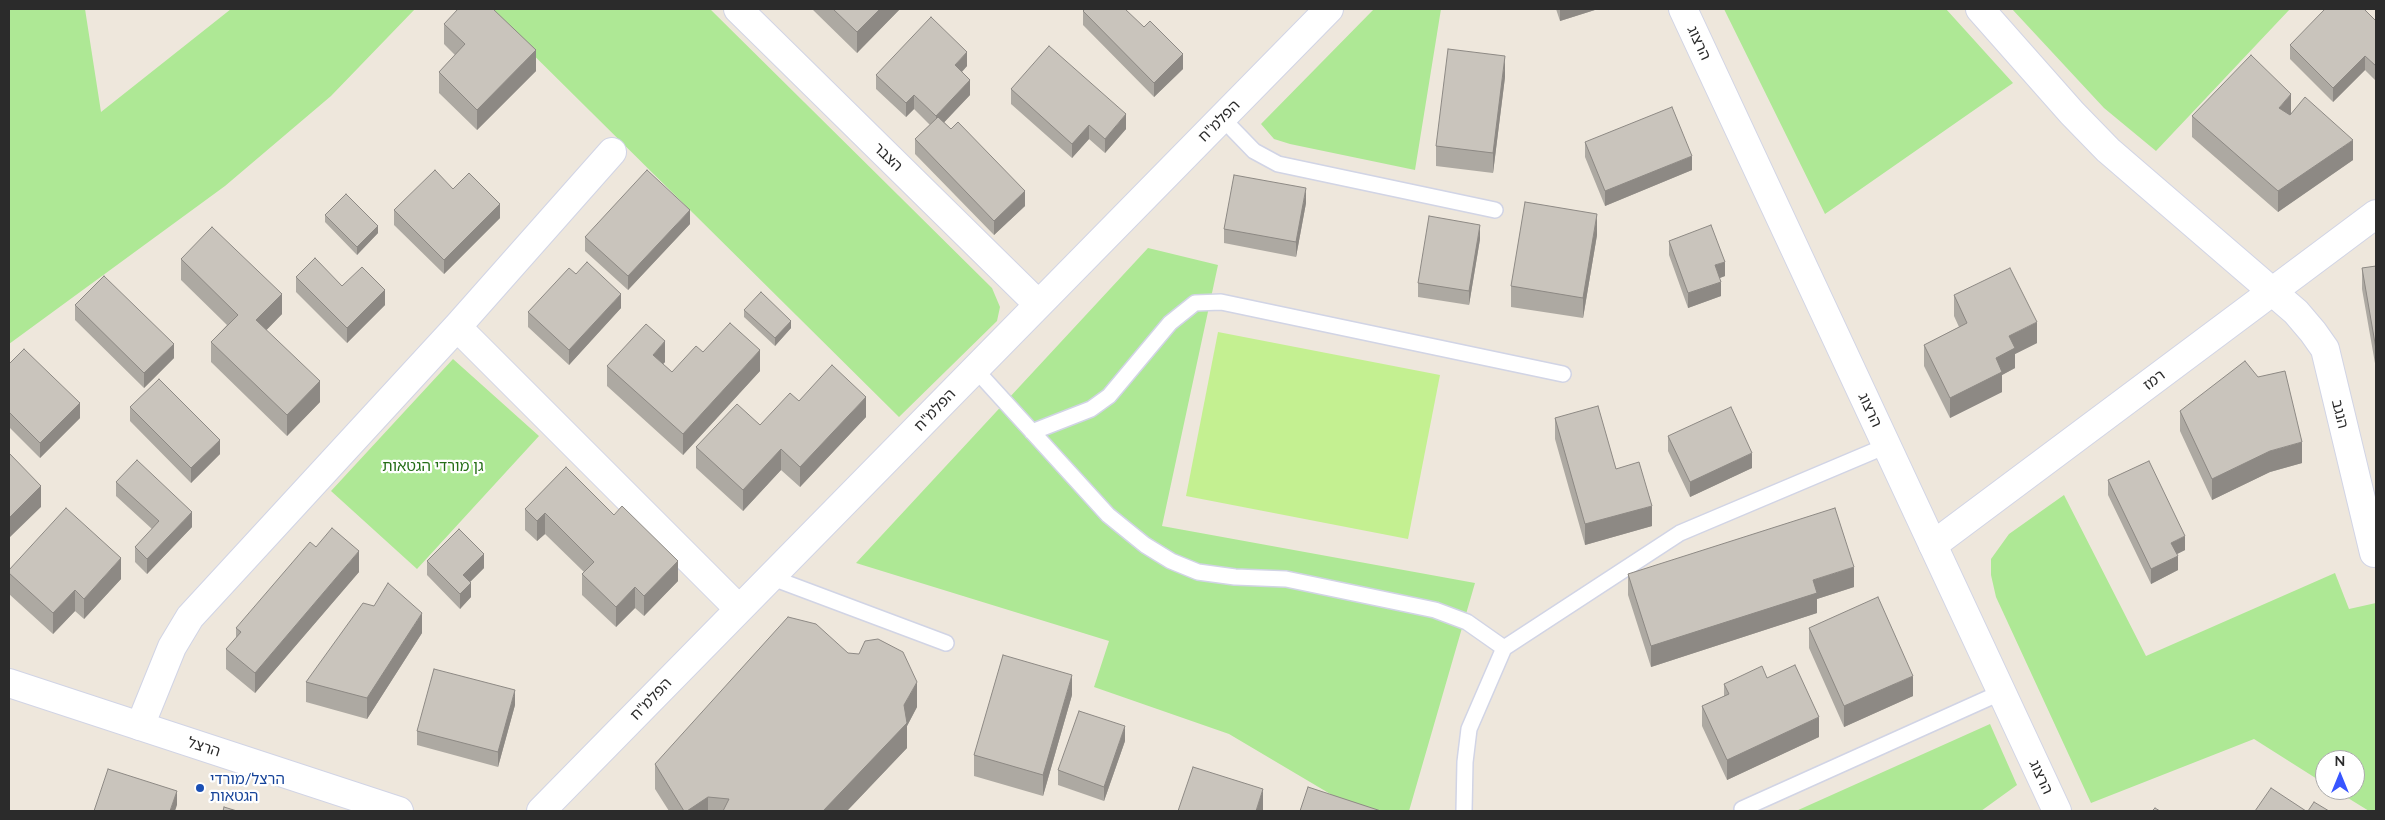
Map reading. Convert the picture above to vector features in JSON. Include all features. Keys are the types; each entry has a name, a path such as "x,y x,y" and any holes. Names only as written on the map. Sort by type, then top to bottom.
{"street":[{"name":"הצבר","path":"738,9 1038,304"},
{"name":"הפלמ\"ח","path":"541,811 1329,9"},
{"name":"הרצוג","path":"1683,9 2057,811"},
{"name":"הנגב","path":"1980,9 2072,113 2108,150 2296,312 2325,349 2374,553 2376,552"},
{"path":"140,726 172,646 190,617 457,327 612,152"},
{"name":"רמז","path":"1933,546 2376,214"},
{"path":"457,327 739,609"},
{"name":"הרצל","path":"9,683 399,811"}],"lane":[{"path":"1222,118 1254,151 1278,164 1495,210"},
{"path":"1032,432 1091,410 1108,396 1170,323 1195,303 1221,302 1563,374"},
{"path":"975,369 1108,515 1145,546 1171,561 1198,572 1235,577 1286,579 1435,610 1467,622 1504,648"},
{"path":"1464,811 1465,762 1469,729 1504,648 1680,533 1886,446"},
{"path":"770,577 946,643"},
{"path":"1742,809 2002,692"}],"green space":[{"path":"9,9 85,9 101,112 231,9 415,9 331,96 225,186 9,344"},
{"path":"487,9 710,9 992,288 1000,307 997,321 899,417"},
{"path":"1374,9 1441,9 1415,170 1290,144 1274,139 1261,124"},
{"path":"1724,9 1946,9 2013,83 1825,214"},
{"path":"2012,9 2290,9 2156,151 2104,108"},
{"path":"1148,248 1218,265 1162,526 1475,583 1409,811 1359,811 1229,734 1094,687 1109,641 856,563"},
{"path":"1218,332 1440,375 1408,539 1186,496"},
{"name":"גן מורדי הגטאות","path":"453,359 539,436 417,569 331,491"},
{"path":"2064,495 2146,656 2335,573 2349,609 2376,603 2376,811 2369,811 2351,800 2365,800 2365,750 2315,750 2315,778 2254,739 2091,803 1996,597 1991,575 1991,559 2009,534"},
{"path":"1990,724 2017,785 1981,811 1796,811"}],"building":[{"path":"458,9 493,9 536,50 477,110 439,72 465,44 444,24"},
{"path":"833,9 880,9 857,32"},
{"path":"1085,9 1125,9 1144,27 1150,21 1183,54 1154,83 1083,11"},
{"path":"2325,9 2364,9 2376,21 2376,66 2365,56 2333,88 2290,45"},
{"path":"931,17 967,52 955,65 970,80 936,116 914,95 906,103 876,75"},
{"path":"1049,46 1126,114 1105,139 1089,125 1072,144 1011,89"},
{"path":"1448,49 1505,56 1493,153 1436,146"},
{"path":"2251,55 2291,94 2279,108 2290,115 2305,97 2353,140 2278,191 2192,116"},
{"path":"1672,107 1692,156 1605,191 1585,142"},
{"path":"938,117 951,129 958,122 1025,191 994,221 915,139"},
{"path":"435,170 453,189 469,173 500,204 444,260 394,210"},
{"path":"647,170 690,210 628,276 585,237"},
{"path":"1234,175 1306,188 1296,242 1224,229"},
{"path":"346,194 378,226 357,247 325,215"},
{"path":"1525,202 1597,214 1583,298 1511,286"},
{"path":"1429,216 1480,225 1469,291 1418,283"},
{"path":"1711,225 1725,262 1715,265 1721,282 1688,293 1669,241"},
{"path":"212,227 282,294 256,320 320,381 287,415 211,342 238,315 181,259"},
{"path":"315,258 342,286 362,267 385,290 347,328 296,277"},
{"path":"587,262 621,294 569,350 528,312 569,268 576,274"},
{"path":"2376,266 2376,349 2362,268"},
{"path":"2010,268 2037,322 2009,336 2015,348 1996,358 2002,372 1950,398 1924,345 1967,323 1954,295"},
{"path":"104,276 174,344 144,373 75,305"},
{"path":"761,292 791,321 775,338 744,310"},
{"path":"730,323 760,350 683,434 607,366 646,324 665,341 653,355 672,372 696,346 703,352"},
{"path":"24,349 80,403 40,443 9,412 9,364"},
{"path":"2245,361 2258,377 2285,371 2302,442 2270,451 2212,479 2180,411"},
{"path":"832,365 866,397 800,467 781,449 743,490 696,447 737,404 760,425 790,393 799,401"},
{"path":"159,379 220,440 191,468 130,407"},
{"path":"1598,406 1616,469 1639,462 1652,506 1585,524 1555,418"},
{"path":"1731,407 1752,453 1690,482 1668,436"},
{"path":"9,453 41,486 9,518"},
{"path":"137,460 192,512 147,559 135,547 159,521 116,482"},
{"path":"2149,461 2185,536 2171,543 2178,556 2151,569 2108,480"},
{"path":"566,467 614,515 622,506 678,561 644,596 635,587 616,607 582,574 594,562 545,513 537,521 525,509"},
{"path":"66,508 121,558 84,599 75,590 53,613 9,573 9,570"},
{"path":"1835,508 1854,567 1813,580 1817,593 1651,646 1628,574"},
{"path":"332,528 359,551 255,673 226,649 241,632 236,628 310,542 316,547"},
{"path":"459,529 484,554 463,575 471,583 460,594 427,561"},
{"path":"388,583 422,613 367,698 306,682 363,603 374,606"},
{"path":"1878,597 1913,676 1844,706 1809,628"},
{"path":"788,617 816,624 848,653 859,654 865,641 878,639 903,652 917,682 904,705 907,723 823,811 723,811 729,799 708,797 687,811 684,811 655,764"},
{"path":"1003,655 1072,675 1043,775 974,755"},
{"path":"1795,665 1819,717 1727,760 1702,706 1729,694 1724,684 1762,666 1767,678"},
{"path":"434,669 515,690 498,752 417,731"},
{"path":"1079,711 1125,726 1104,787 1058,770"},
{"path":"1193,767 1263,789 1256,811 1178,811"},
{"path":"108,769 177,791 170,811 94,811"},
{"path":"1308,787 1381,811 1300,811"},
{"path":"2271,788 2306,811 2255,811"},
{"path":"2314,802 2329,811 2308,811"},
{"path":"224,807 237,811 223,811"}],"place":[{"name":"הרצל/מורדי הגטאות","path":"200,788"}]}
